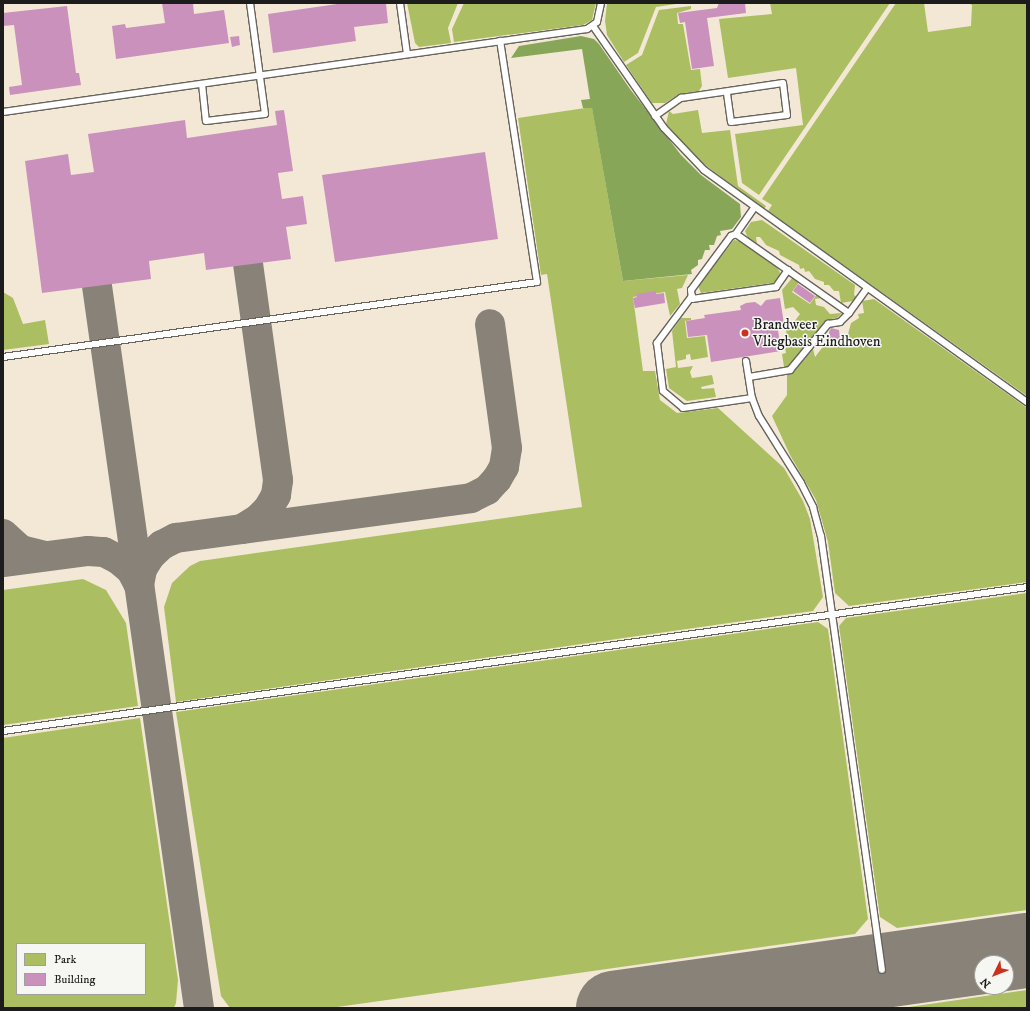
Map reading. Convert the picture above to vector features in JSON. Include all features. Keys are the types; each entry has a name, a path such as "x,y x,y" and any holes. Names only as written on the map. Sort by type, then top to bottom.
{"lane":[{"path":"202,84 206,121 265,114 250,3"},
{"path":"400,3 407,54"},
{"path":"3,112 500,41 593,26 599,16 601,3"},
{"path":"593,26 655,116 704,170 754,208 1027,402"},
{"path":"3,357 537,282 500,41"},
{"path":"655,116 681,98 783,83 787,115 731,122 727,92"},
{"path":"754,208 736,234 731,236 691,290 692,299 776,287 788,270"},
{"path":"736,234 849,314"},
{"path":"749,378 790,370 828,324 840,322 849,314 867,288"},
{"path":"692,296 656,343 664,391 683,408 752,398"},
{"path":"746,361 752,398 759,416 801,483 813,506 821,536 882,970"},
{"path":"3,731 1027,587"}],"green space":[{"path":"407,3 458,3 448,28 451,43 419,47 415,43"},
{"path":"464,3 596,3 592,20 583,25 454,42 452,29"},
{"path":"607,3 683,3 656,7 638,53 624,62 607,35 605,21"},
{"path":"770,3 890,3 759,195 742,183 735,134 803,125 796,68 728,78 719,19 772,14"},
{"path":"896,3 924,3 928,32 971,26 972,5 968,3 1027,3 1027,396 768,211 772,205 762,199"},
{"path":"691,6 691,9 677,13 678,24 683,24 691,70 700,69 702,86 699,91 679,94 665,103 652,103 626,65 642,55 659,10"},
{"path":"581,36 594,39 599,44 630,89 681,155 701,175 740,204 741,217 732,229 720,231 721,235 717,236 714,245 709,245 710,250 705,250 702,259 698,260 698,265 691,270 692,274 623,281 592,108 583,108 581,100 590,99 582,49 511,58 519,46"},
{"path":"592,107 623,281 688,275 682,288 677,289 680,304 670,316 665,292 633,297 643,371 655,371 660,400 677,413 718,408 784,468 803,501 810,519 823,597 813,611 176,702 164,607 172,583 190,566 200,561 582,507 547,274 541,275 518,118"},
{"path":"698,110 702,133 730,130 738,186 766,206 764,209 700,161 666,124 669,111 673,114"},
{"path":"762,220 855,285 854,295 857,297 853,301 841,303 839,291 834,291 829,285 824,285 824,282 815,279 809,271 805,272 804,268 800,269 799,265 780,255 779,251 766,245 760,237 756,237 757,244 748,238 745,231 751,222"},
{"path":"734,240 740,241 776,266 780,272 779,278 773,283 701,293 698,286"},
{"path":"793,277 799,282 792,292 810,304 817,294 822,298 815,299 816,305 824,307 830,314 842,313 837,318 826,320 794,362 787,368 784,367 782,354 786,353 785,348 788,347 786,330 791,330 791,326 800,314 793,307 785,309 782,290"},
{"path":"3,292 13,298 23,324 45,320 49,344 3,350"},
{"path":"874,299 1027,408 1027,582 849,606 835,593 828,542 816,500 790,455 772,416 787,395 787,375 796,369 813,349 815,357 825,344 843,341 843,335 848,334 851,323 859,318 858,314 864,313 862,301"},
{"path":"681,318 691,318 691,320 685,321 687,338 705,336 708,357 691,360 690,354 686,355 686,359 677,361 678,368 693,366 690,372 692,378 712,375 714,384 701,387 702,389 714,388 716,397 687,401 669,388 666,369 676,367 672,331"},
{"path":"83,579 106,590 126,623 138,706 3,725 3,590"},
{"path":"1027,593 1027,910 897,928 880,917 839,626 846,618"},
{"path":"818,622 828,629 868,919 855,934 330,1008 230,1008 221,996 176,712"},
{"path":"140,718 178,980 176,1003 174,1008 3,1008 3,738"},
{"path":"1027,990 1027,1008 902,1008 992,995 1014,995 1014,992"}],"building":[{"path":"162,3 193,3 194,14 224,10 229,43 116,59 112,26 125,24 126,28 165,23"},
{"path":"344,3 386,3 388,23 354,27 356,41 273,53 268,14"},
{"path":"719,3 745,3 746,13 707,18 714,66 692,69 685,22 680,23 678,13 717,8"},
{"path":"67,6 76,73 79,73 81,85 10,95 9,87 22,85 14,25 3,26 3,13"},
{"path":"239,36 240,45 232,47 230,37"},
{"path":"284,110 293,171 278,173 282,199 303,196 307,224 286,227 291,259 206,270 204,253 149,261 151,279 42,293 25,161 68,154 71,175 94,172 88,134 185,120 187,138 277,125 275,111"},
{"path":"485,152 498,239 335,262 322,175"},
{"path":"798,284 815,296 810,303 793,291"},
{"path":"656,291 656,294 664,293 665,303 635,308 633,298 637,297 636,294"},
{"path":"780,298 784,324 778,330 781,351 711,362 707,335 688,337 686,321 705,318 704,315 741,310 740,306 746,303 755,302 761,306 766,300"},
{"path":"831,328 839,330 840,339 830,340 829,332"}],"taxiway":[{"path":"242,529 258,519 268,509 276,495 278,480 248,265"},
{"path":"97,286 199,1008"},
{"path":"139,585 142,569 150,556 162,545 176,538 471,498 487,490 497,479 504,467 507,448 490,324"},
{"path":"3,534 21,550 45,556"},
{"path":"3,562 88,551 104,552 118,559 131,570 139,585"}],"runway":[{"path":"613,1008 1027,950"}],"place":[{"name":"Brandweer Vliegbasis Eindhoven","path":"745,333"}]}
